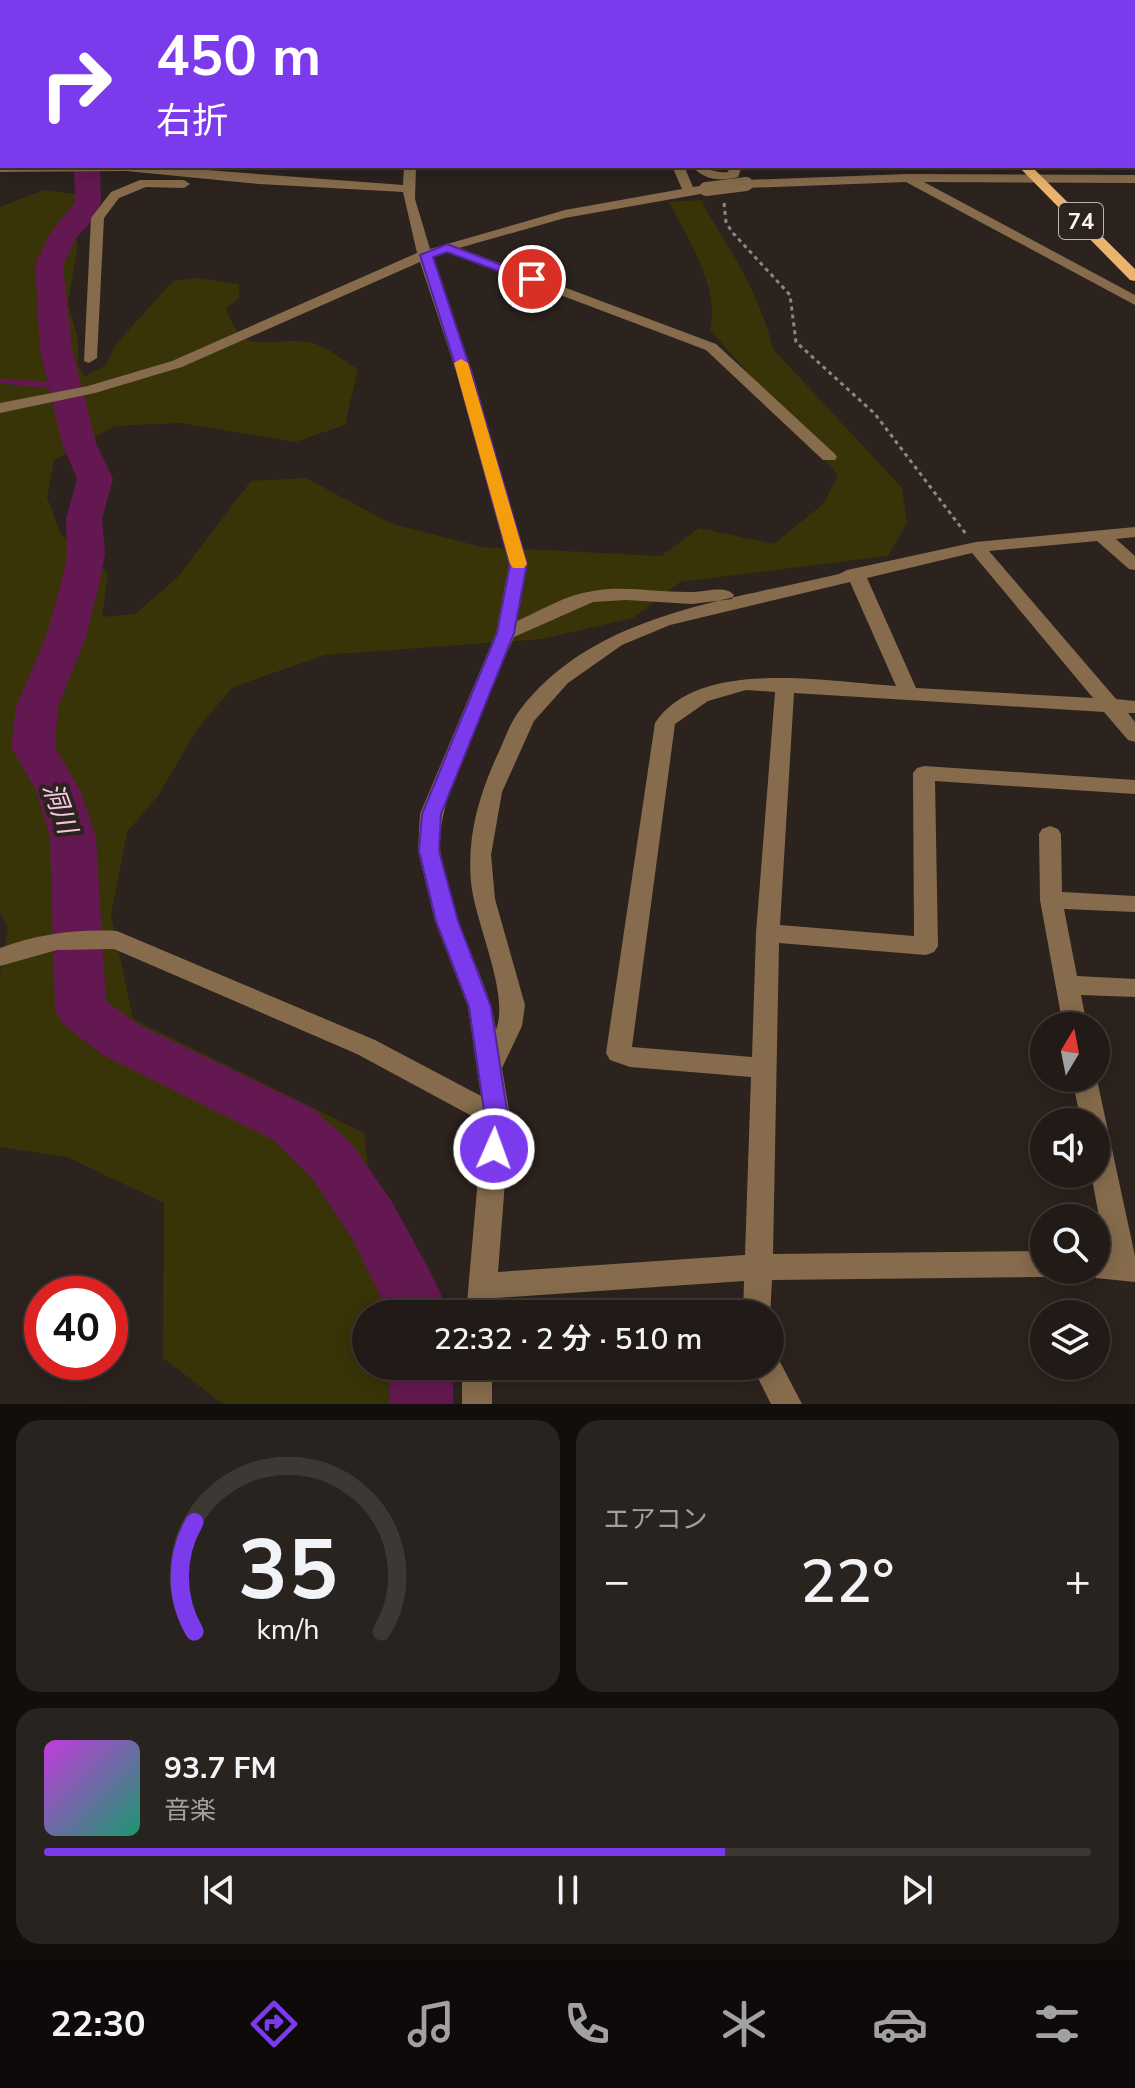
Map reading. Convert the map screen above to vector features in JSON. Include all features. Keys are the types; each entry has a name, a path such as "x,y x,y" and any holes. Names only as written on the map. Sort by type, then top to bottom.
{"main road":[{"name":"74","path":"1027,168 1135,277"}],"street":[{"path":"0,168 98,168"},
{"path":"136,168 259,180 409,189"},
{"path":"410,168 409,199 464,371 518,564 506,633 431,814 429,851 447,921 480,1007 497,1117 481,1300 759,1267 1030,1264"},
{"path":"679,168 689,191"},
{"path":"700,168 706,174 723,177 734,174 736,168"},
{"path":"910,172 1135,301"},
{"path":"0,408 94,390 138,377 221,346 426,255 555,215 746,184 910,172 925,178 1135,179"},
{"path":"89,358 98,218 115,195 144,183 234,185 259,180"},
{"path":"447,248 711,347 829,457"},
{"path":"489,1069 510,1026 513,1005 484,899 480,855 491,792 525,718 561,679 615,641 640,629 976,547 1135,532"},
{"path":"1101,535 1135,565"},
{"path":"976,547 1135,735"},
{"path":"506,633 589,596 616,594 714,598 814,576 839,574 857,577"},
{"path":"857,577 909,693"},
{"path":"763,1068 630,1057 619,1053 665,723 673,711 716,691 745,684 1135,707"},
{"path":"758,1300 768,933 785,686"},
{"path":"768,933 926,946 924,773 1135,787"},
{"path":"1050,834 1051,900 1073,1012"},
{"path":"1051,900 1135,904"},
{"path":"0,957 40,942 86,938 117,940 366,1047 497,1117"},
{"path":"1068,985 1135,988"},
{"path":"1105,1188 1118,1266"},
{"path":"477,1380 477,1404"},
{"path":"774,1380 787,1404"}],"path":[{"path":"723,177 726,222 790,295 794,315 790,328 796,342 875,414 976,547"}],"shaded area":[{"path":"44,190 75,194 77,250 68,304 78,339 78,364 84,377 106,365 116,344 173,281 200,278 239,285 239,299 226,308 240,334 249,340 314,343 358,369 345,425 295,442 180,423 115,426 54,460 47,497 61,535 108,573 102,617 135,614 177,578 251,481 306,478 390,523 481,547 661,556 699,528 774,544 823,504 838,475 710,330 712,314 706,280 669,202 703,200 704,207 753,292 773,349 902,488 907,523 888,556 680,582 633,618 542,639 325,655 233,687 198,728 158,796 127,832 111,915 133,1019 364,1133 384,1300 352,1300 352,1380 392,1380 393,1404 223,1404 163,1358 164,1203 67,1157 0,1147 0,974 8,928 0,912 0,207"}],"waterway":[{"name":"洞川","path":"87,168 88,202 82,215 63,235 49,265 56,350 79,443 95,479 84,519 86,553 83,572 66,637 37,707 33,747 58,790 73,837 81,1010 121,1040 293,1124 332,1161 372,1220 412,1300"},
{"path":"0,381 37,384"},
{"path":"27,383 37,384"},
{"path":"37,384 49,385"},
{"path":"37,384 66,387"},
{"name":"洞川","path":"421,1404 422,1380"}],"slow traffic":[{"path":"461,363 518,564"}],"route":[{"path":"494,1149 497,1117 480,1007 447,921 429,851 431,814 506,633 517,584 518,564 464,371 426,255 447,248 532,279"}]}
